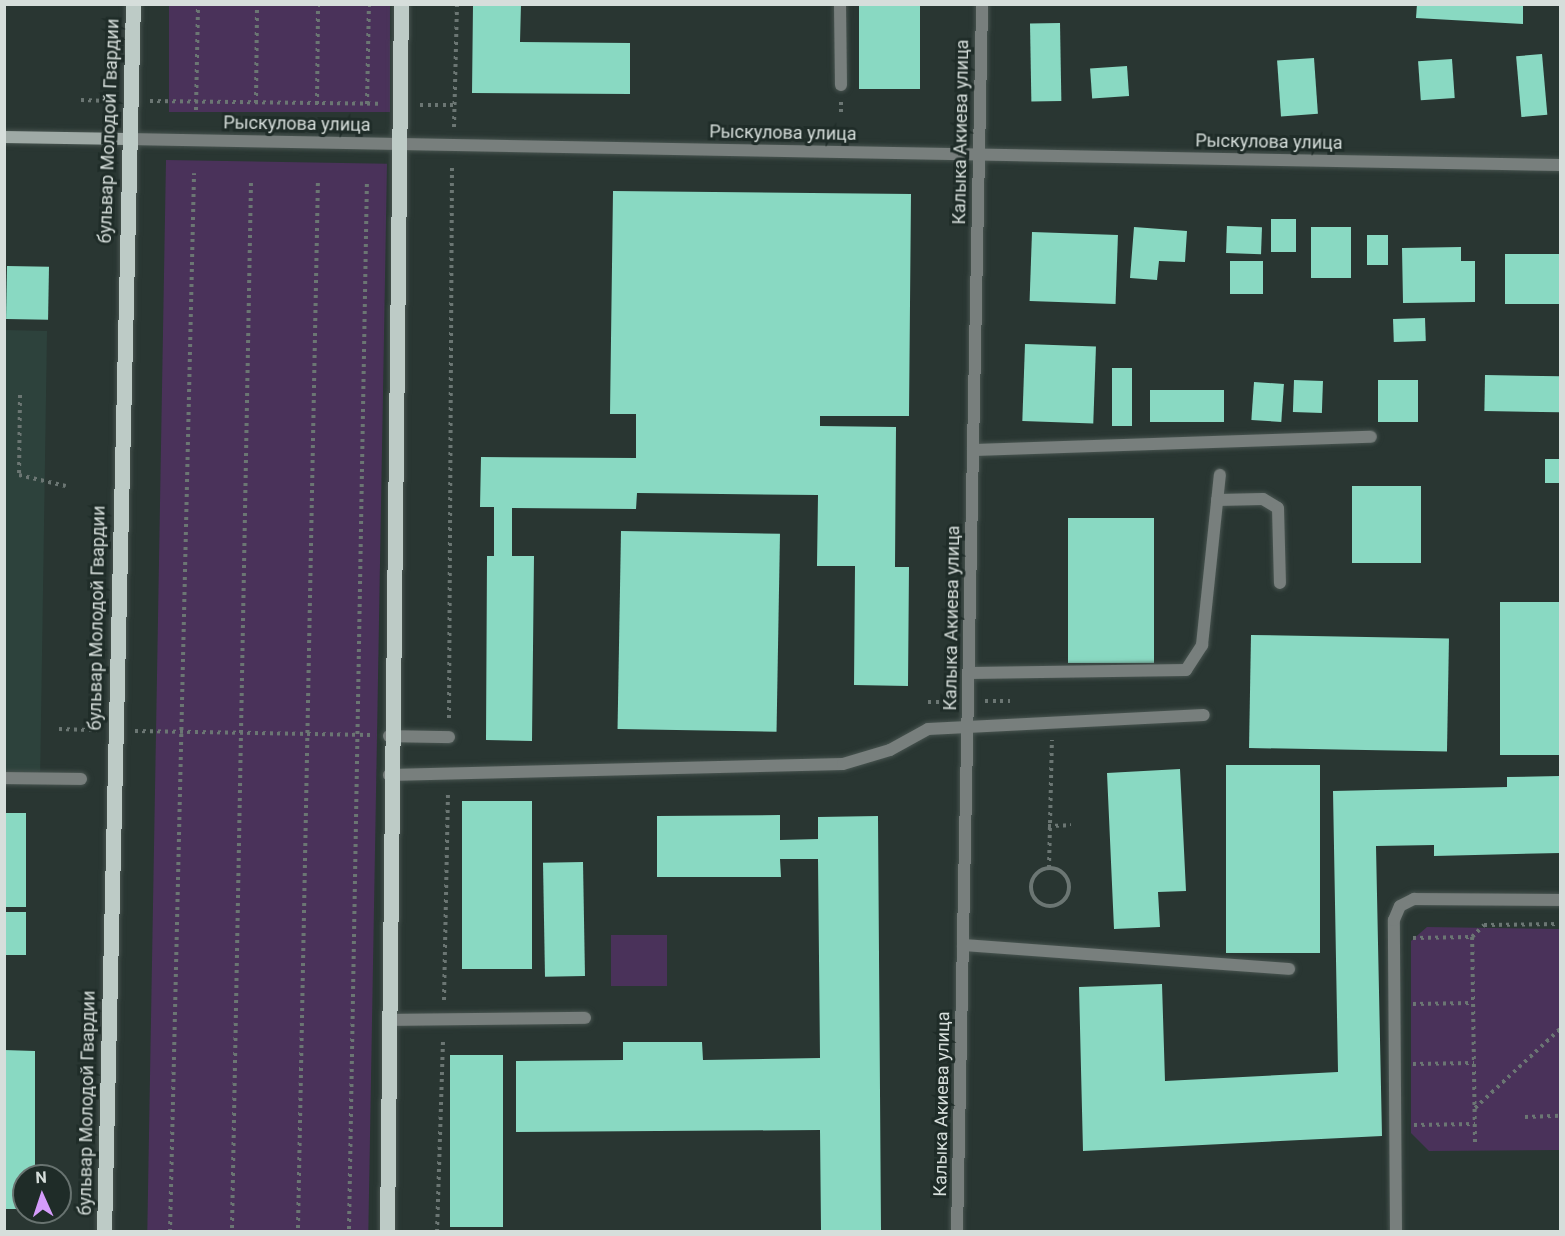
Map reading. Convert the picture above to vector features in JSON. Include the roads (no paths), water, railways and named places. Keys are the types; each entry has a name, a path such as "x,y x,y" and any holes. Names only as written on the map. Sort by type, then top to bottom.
{"main road":[{"name":"бульвар Молодой Гвардии","path":"104,1232 127,101 133,4"},
{"path":"387,1232 389,736 401,4"},
{"name":"Рыскулова улица","path":"4,137 127,139"}],"street":[{"path":"840,4 841,85"},
{"name":"Калыка Акиева улица","path":"957,1232 982,4"},
{"name":"Рыскулова улица","path":"127,139 1560,165"},
{"path":"973,450 1371,437"},
{"path":"969,673 1186,670 1202,645 1220,475"},
{"path":"1217,500 1263,499 1278,508 1280,583"},
{"path":"389,774 448,776 843,764 890,750 928,729 1204,715"},
{"path":"389,736 449,737"},
{"path":"4,778 81,779"},
{"path":"1396,1232 1394,938 1400,906 1414,899 1560,900"},
{"path":"963,945 1289,969"},
{"path":"388,1020 585,1018"}]}
